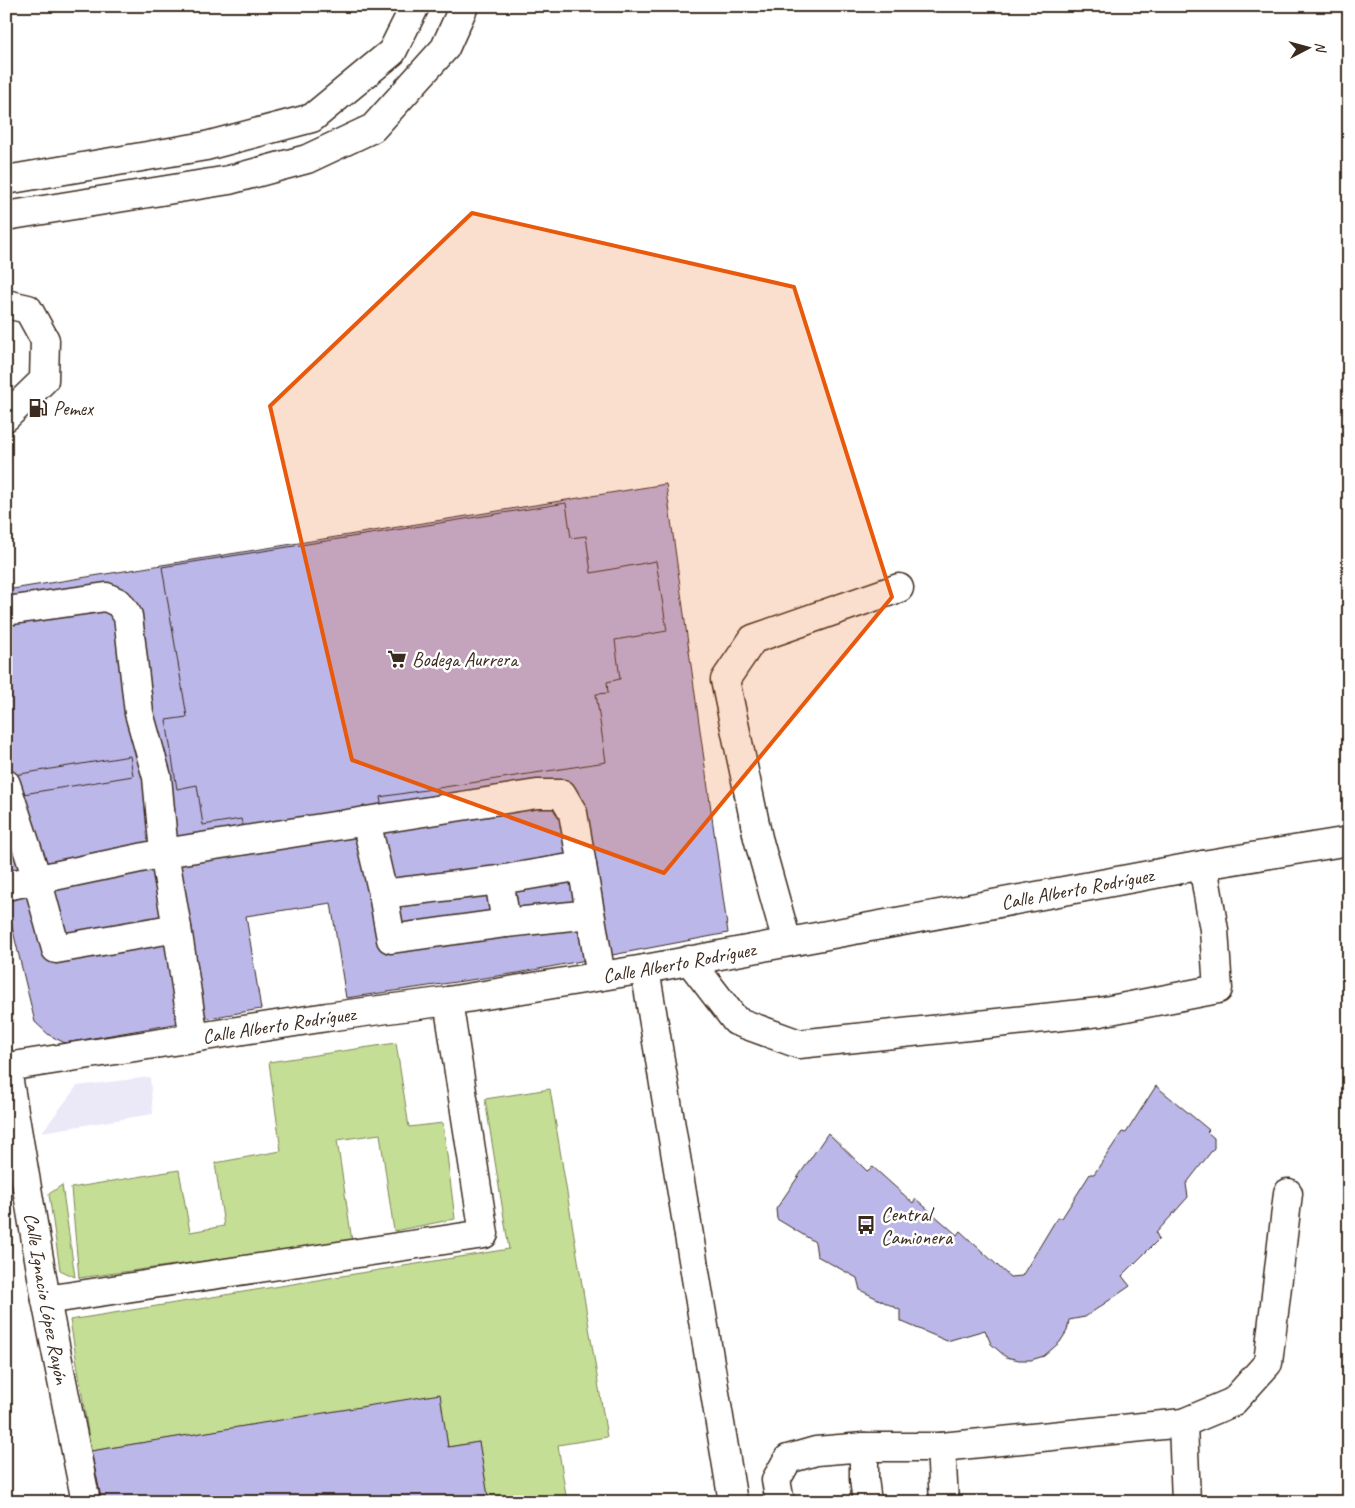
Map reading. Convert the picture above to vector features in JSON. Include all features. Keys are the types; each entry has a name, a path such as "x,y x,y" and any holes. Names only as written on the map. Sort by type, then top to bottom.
{"street":[{"path":"6,180 206,146 312,118 392,52 415,6"},
{"path":"6,216 229,180 316,155 373,128 444,48 464,6"},
{"path":"6,304 28,309 45,340 44,380 6,417"},
{"path":"787,942 758,838 724,680 753,639 899,588"},
{"path":"6,611 106,597 119,603 128,616 139,713 157,777 164,853 194,1038"},
{"path":"6,784 37,879 56,949 177,928"},
{"path":"6,886 164,853 537,794 562,794 573,813 601,976"},
{"path":"366,821 383,894 391,939 506,923 590,914"},
{"name":"Calle Alberto Rodríguez","path":"7,1066 327,1017 448,1001 645,969 1203,865 1349,841"},
{"path":"689,960 736,1021 799,1044 1100,1012 1218,989 1214,930 1203,865"},
{"path":"383,894 499,880 582,866"},
{"path":"499,880 506,923"},
{"path":"645,969 734,1502"},
{"path":"46,1300 484,1234 448,1001"},
{"name":"Calle Ignacio López Rayón","path":"7,1066 46,1300 86,1502"},
{"path":"780,1502 776,1480 788,1459 816,1451 864,1447 942,1447 1183,1423 1233,1402 1268,1363 1288,1193"},
{"path":"1183,1423 1186,1502"},
{"path":"864,1447 864,1479 867,1502"},
{"path":"942,1447 944,1502"}],"highlighted area":[{"path":"472,213 794,287 892,597 664,873 352,760 270,406"}],"shaded area":[{"path":"150,1077 153,1114 42,1132 77,1086"}],"green space":[{"path":"396,1043 409,1127 443,1123 455,1219 394,1231 380,1134 337,1140 352,1241 79,1278 71,1188 179,1170 190,1232 224,1226 215,1163 281,1151 269,1062"},
{"path":"550,1089 607,1437 558,1445 567,1502 489,1502 479,1442 448,1447 439,1395 91,1451 70,1320 509,1249 485,1099"},
{"path":"62,1185 75,1277 60,1270 49,1194"}],"building":[{"path":"666,484 728,933 518,973 346,998 331,903 246,916 261,1009 65,1043 49,1035 35,1022 6,902 6,590"},
{"name":"Bodega Aurrera","path":"566,503 571,538 586,536 591,573 656,561 667,631 615,640 620,679 607,682 608,693 596,694 606,762 380,797 383,815 245,837 241,819 203,825 197,785 177,789 166,720 187,717 162,567"},
{"path":"130,756 133,776 17,795 14,775"},
{"name":"Central Camionera","path":"1156,1086 1209,1130 1207,1132 1214,1138 1214,1148 1186,1184 1188,1197 1156,1233 1159,1239 1122,1276 1130,1286 1085,1317 1069,1320 1067,1331 1060,1342 1044,1356 1031,1360 1006,1357 991,1344 985,1330 947,1341 900,1321 900,1310 860,1290 857,1278 817,1256 815,1242 777,1219 776,1209 828,1133 867,1171 873,1167 913,1203 916,1199 957,1235 960,1231 1010,1277 1022,1276 1057,1218 1062,1218 1090,1174 1094,1174 1122,1132 1126,1133"},
{"path":"440,1394 448,1447 479,1442 489,1502 102,1502 91,1451"}],"place":[{"name":"Pemex","path":"38,408"},
{"name":"Bodega Aurrera","path":"397,659"},
{"name":"Central Camionera","path":"866,1225"}]}
